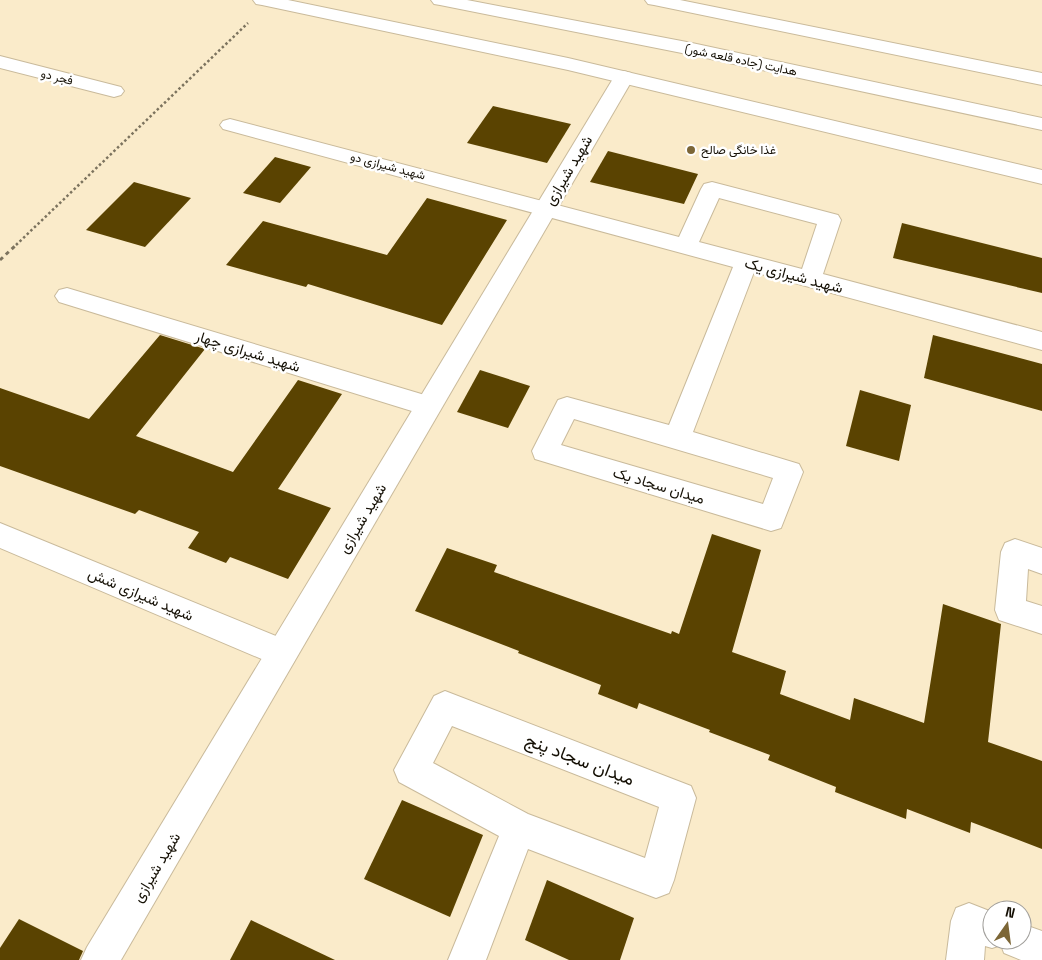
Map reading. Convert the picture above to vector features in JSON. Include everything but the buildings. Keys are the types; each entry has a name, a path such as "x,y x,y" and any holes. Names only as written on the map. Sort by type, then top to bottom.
{"street":[{"name":"هدایت (جاده قلعه شور)","path":"440,0 692,49 1042,124"},
{"path":"654,0 1042,79"},
{"path":"266,1 624,76 1042,177"},
{"name":"فجر دو","path":"0,62 114,91"},
{"name":"شهید شیرازی","path":"100,960 624,76"},
{"name":"شهید شیرازی دو","path":"230,125 546,208"},
{"path":"686,246 712,189 830,220 810,279"},
{"name":"شهید شیرازی یک","path":"546,208 1042,341"},
{"path":"678,438 746,262"},
{"name":"شهید شیرازی چهار","path":"67,296 428,406"},
{"name":"میدان سجاد یک","path":"567,407 678,438 789,472 771,519 545,451 567,407"},
{"name":"شهید شیرازی شش","path":"0,534 282,652"},
{"path":"1042,561 1015,552 1010,610 1042,620"},
{"name":"میدان سجاد پنج","path":"445,707 679,798 656,880 519,828 410,770 445,707"},
{"path":"467,960 519,828"},
{"path":"965,960 969,921 982,926"}],"path":[{"path":"0,260 266,1"}],"place":[{"name":"غذا خانگی صالح","path":"691,150"}]}
